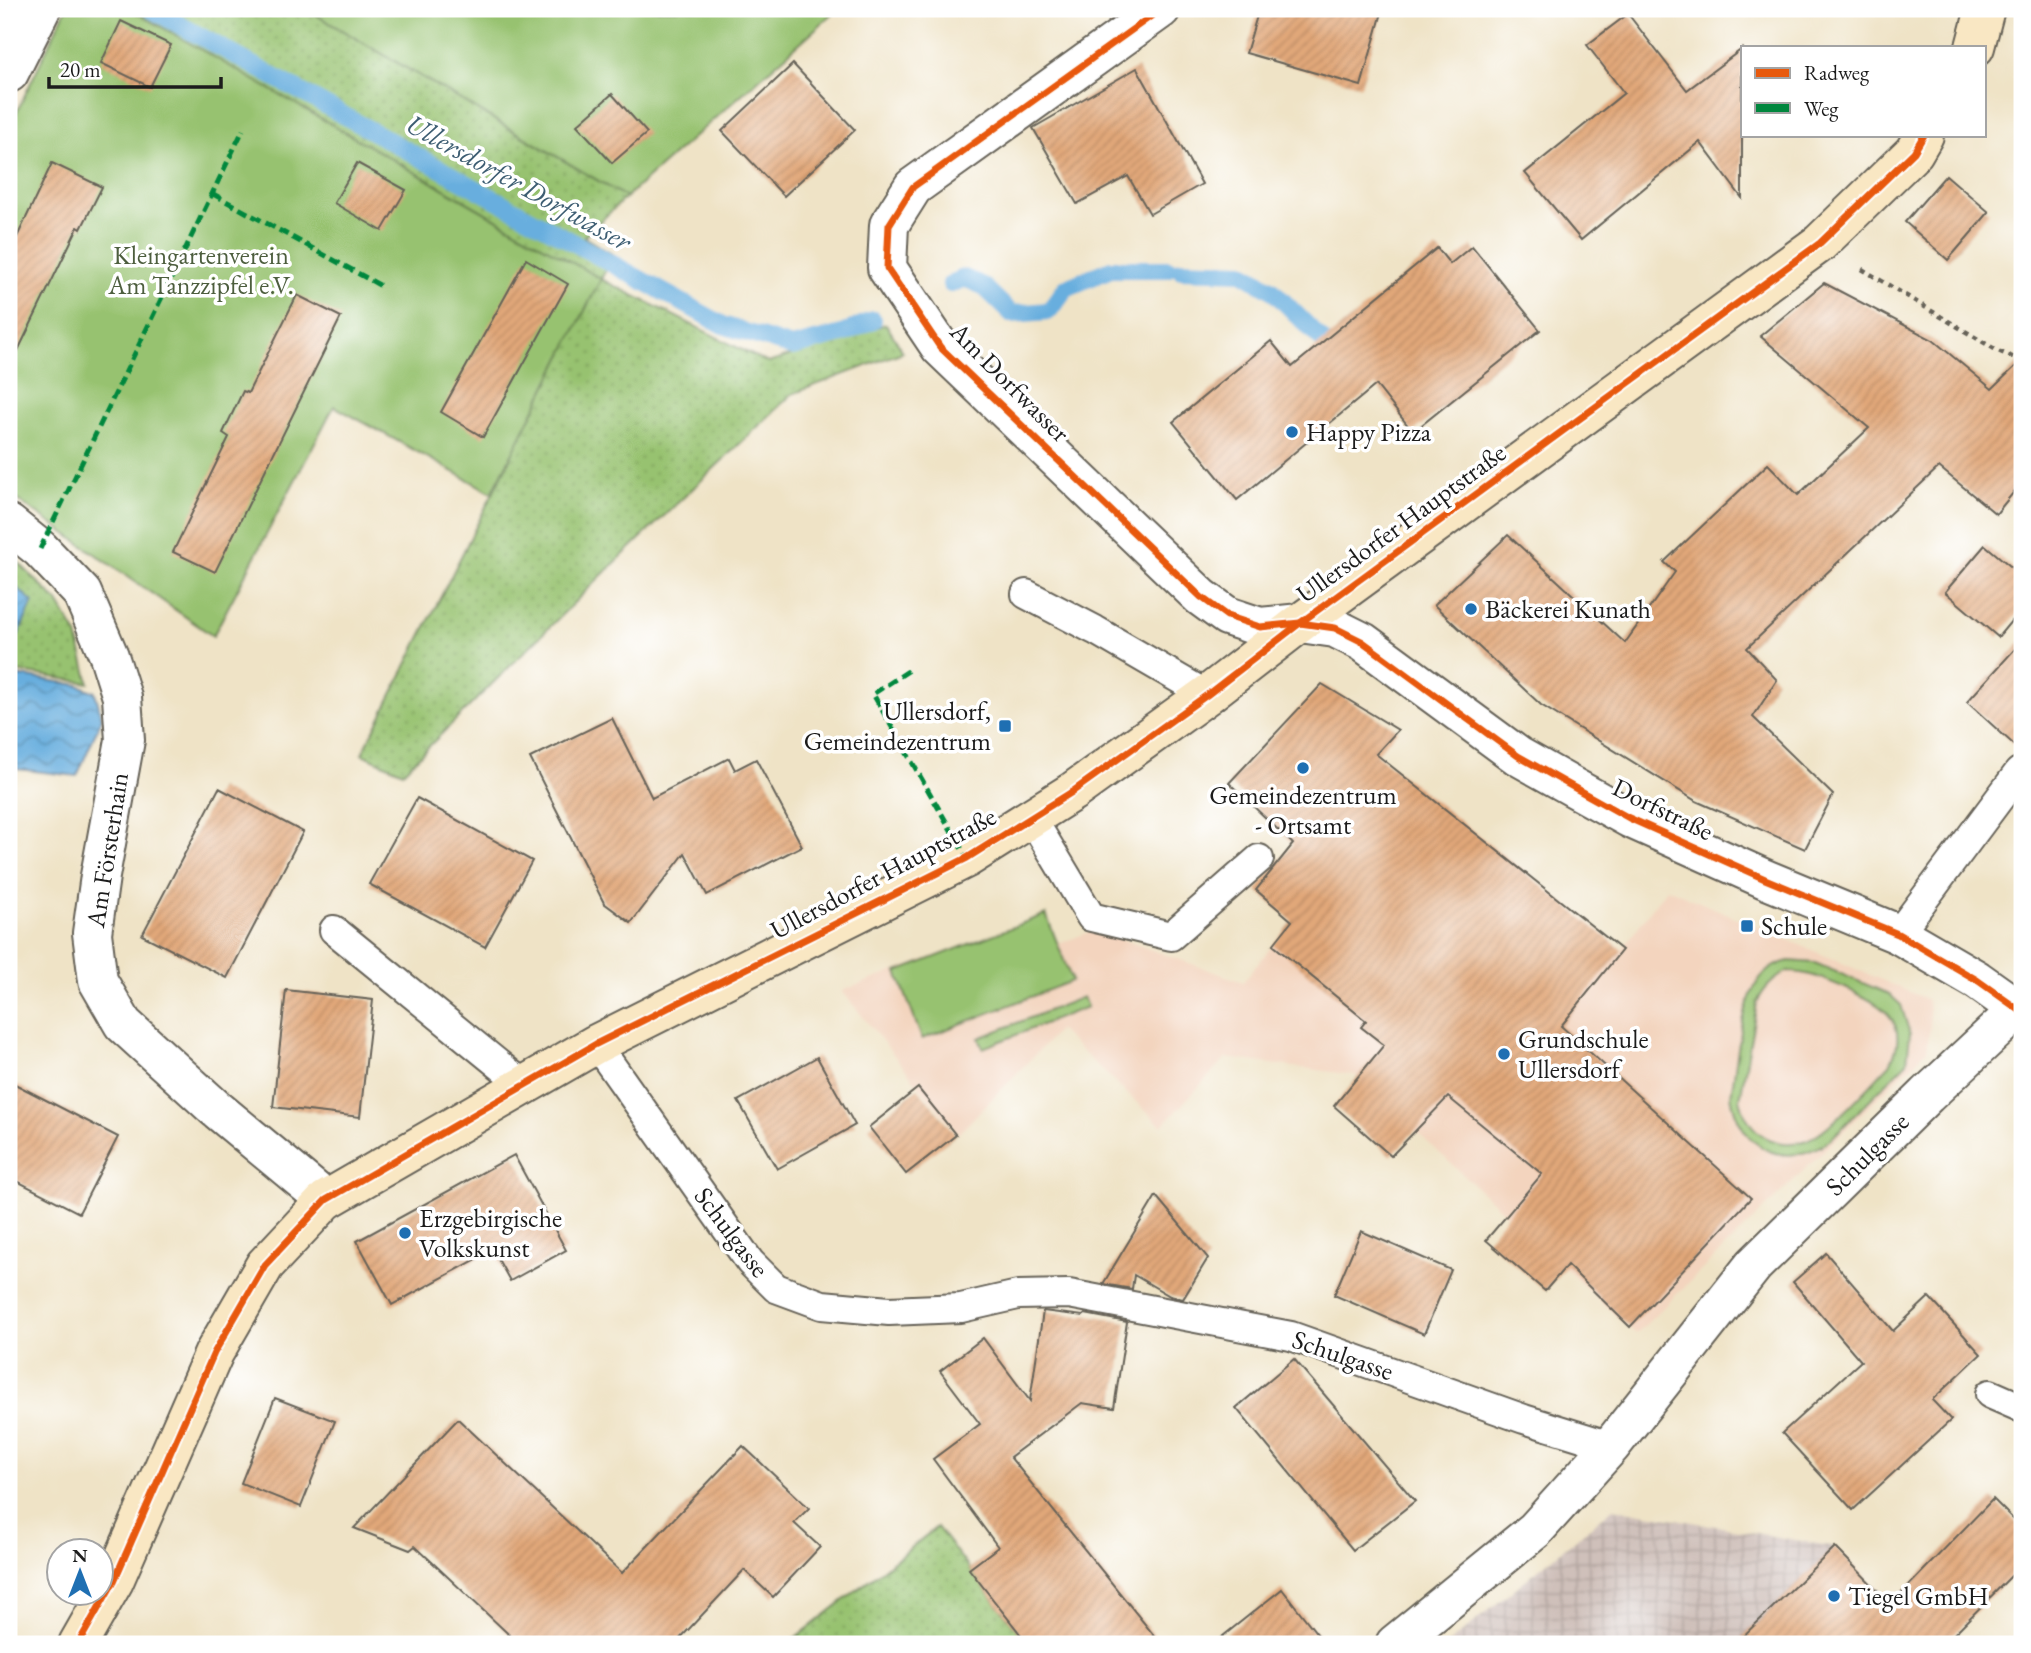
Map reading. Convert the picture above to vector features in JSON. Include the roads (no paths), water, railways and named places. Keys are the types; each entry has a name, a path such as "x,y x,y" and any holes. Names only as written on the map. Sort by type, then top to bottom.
{"main road":[{"path":"1975,46 1984,9"},
{"name":"Ullersdorfer Hauptstraße","path":"78,1644 114,1581 214,1353 265,1265 326,1200 596,1044 967,858 1072,792 1820,243 1914,152 1923,136"}],"street":[{"path":"9,73 41,9"},
{"name":"Am Dorfwasser","path":"1161,9 913,187 889,225 887,268 940,347 1201,597 1227,616 1260,627 1300,623"},
{"name":"Am Försterhain","path":"9,524 40,550 82,593 109,656 122,697 125,740 92,933 98,981 122,1024 214,1107 326,1200"},
{"name":"Dorfstraße","path":"1300,623 1335,628 1363,642 1518,755 1629,818 1765,879 1898,934 1977,980 2021,1010"},
{"name":"Schulgasse","path":"1611,1446 1754,1265 1927,1095 2021,1010"},
{"path":"1395,1644 1535,1530 1611,1446"}],"lane":[{"path":"1026,594 1095,630 1207,695"},
{"path":"1898,934 2019,772"},
{"path":"1031,817 1091,917 1171,936 1259,859"},
{"path":"334,930 524,1085"},
{"name":"Schulgasse","path":"596,1044 750,1262 776,1289 822,1305 889,1311 961,1308 1018,1295 1069,1294 1291,1336 1524,1419 1611,1446"},
{"path":"1990,1394 2022,1408"}],"water":[{"path":"9,581 33,602 11,651 9,651"},
{"path":"9,674 78,685 95,692 102,718 77,776 9,768"}],"waterway":[{"name":"Ullersdorfer Dorfwasser","path":"151,9 723,325 792,347 842,334 873,320"},
{"name":"Ullersdorfer Dorfwasser","path":"951,284 964,278 983,286 1012,314 1049,311 1066,288 1111,269 1168,269"},
{"name":"Ullersdorfer Dorfwasser","path":"1181,270 1242,272 1272,290 1323,341"}],"place":[{"name":"Happy Pizza","path":"1292,432"},
{"name":"Bäckerei Kunath","path":"1471,609"},
{"name":"Ullersdorf, Gemeindezentrum","path":"1005,726"},
{"name":"Gemeindezentrum - Ortsamt","path":"1303,768"},
{"name":"Schule","path":"1747,926"},
{"name":"Grundschule Ullersdorf","path":"1504,1054"},
{"name":"Erzgebirgische Volkskunst","path":"405,1233"},
{"name":"Tiegel GmbH","path":"1834,1596"}],"park label":[{"name":"Kleingartenverein Am Tanzzipfel e.V.","path":"201,270"}]}
